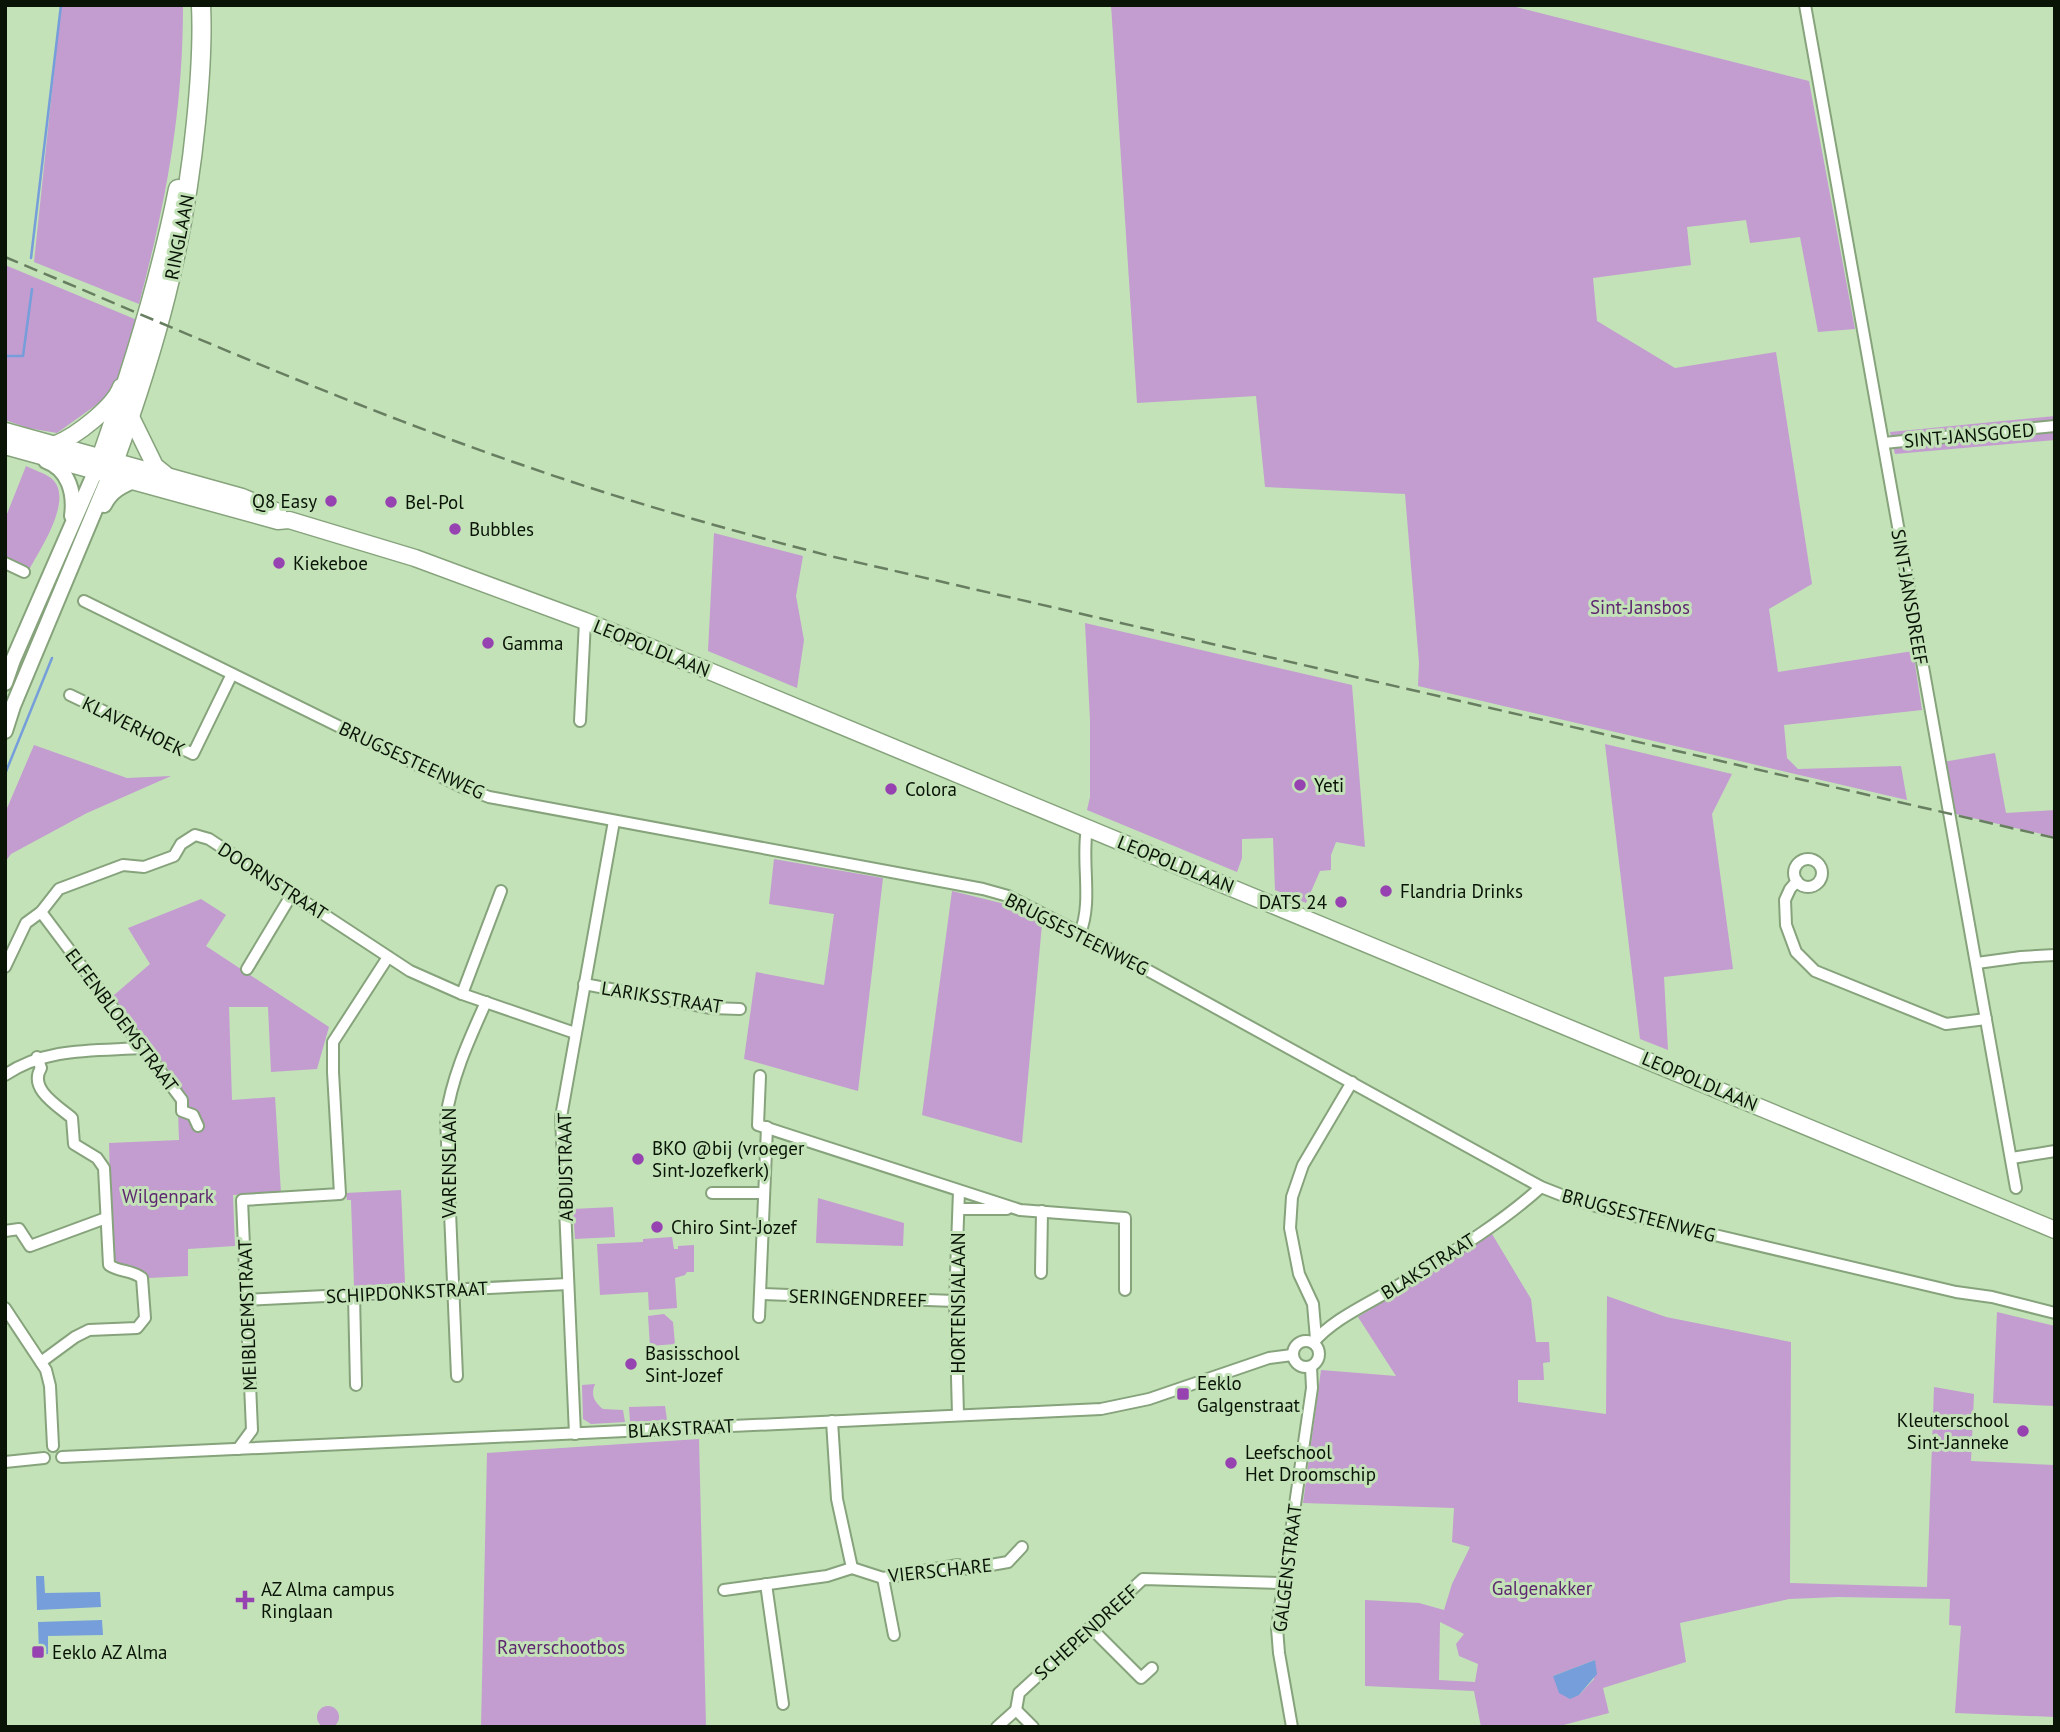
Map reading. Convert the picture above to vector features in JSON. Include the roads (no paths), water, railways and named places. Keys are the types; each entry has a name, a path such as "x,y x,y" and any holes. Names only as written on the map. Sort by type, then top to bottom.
{"highway":[{"name":"RINGLAAN","path":"106,466 152,299 180,176 193,54 191,5"},
{"name":"RINGLAAN","path":"106,466 131,417 165,307 182,228 193,153 203,50 201,5"}],"main road":[{"path":"55,444 71,436 111,404 118,395 123,379 130,374"},
{"path":"131,417 155,466 167,476"},
{"name":"LEOPOLDLAAN","path":"5,431 55,444 136,480 278,521 289,520"},
{"name":"LEOPOLDLAAN","path":"5,446 35,454 167,476 242,497 289,520 415,558 584,621 2055,1230"},
{"path":"35,454 59,467 71,487 74,501 66,538"},
{"name":"RINGLAAN","path":"5,731 93,516 106,466"},
{"name":"RINGLAAN","path":"5,683 66,538 106,466"},
{"path":"93,516 109,495 136,480"}],"street":[{"name":"SINT-JANSDREEF","path":"1805,5 2016,1188"},
{"name":"SINT-JANSGOED","path":"1884,443 2055,426"},
{"path":"5,563 24,572"},
{"name":"BRUGSESTEENWEG","path":"84,601 462,787 489,797 983,889 1008,896 1541,1187 1589,1205 2055,1313"},
{"path":"580,721 584,621"},
{"name":"KLAVERHOEK","path":"70,695 193,754 232,674"},
{"name":"ABDIJSTRAAT","path":"575,1434 561,1117 614,821"},
{"path":"1080,933 1086,914 1083,848 1087,828"},
{"name":"DOORNSTRAAT","path":"5,967 26,923 41,912 58,889 123,865 144,867 174,856 181,844 195,835 209,839 410,971 461,994 575,1033"},
{"path":"1797,881 1785,900 1786,925 1796,952 1815,971 1946,1024 1986,1019"},
{"path":"461,994 501,891"},
{"path":"247,969 292,894"},
{"name":"ELFENBLOEMSTRAAT","path":"41,912 182,1100 182,1111 193,1115 198,1126"},
{"path":"1976,963 2055,955"},
{"name":"MEIBLOEMSTRAAT","path":"251,1430 242,1200 340,1194 333,1042 388,957"},
{"name":"LARIKSSTRAAT","path":"584,984 711,1008 740,1009"},
{"name":"VARENSLAAN","path":"457,1376 446,1118 457,1070 486,1002"},
{"path":"5,1075 37,1057 57,1053 143,1048"},
{"path":"37,1057 41,1068 37,1074 37,1084 43,1093 72,1118 74,1144 97,1158 104,1167 109,1265 142,1278 145,1318 136,1328 89,1330 41,1362"},
{"path":"760,1076 758,1125 1020,1210"},
{"path":"1314,1341 1299,1343 1292,1355 1301,1367 1311,1367 1319,1356 1314,1341 1313,1304 1299,1275 1290,1228 1292,1197 1303,1166 1352,1082"},
{"path":"759,1317 767,1128"},
{"path":"2012,1158 2055,1151"},
{"name":"BLAKSTRAAT","path":"1314,1341 1343,1318 1436,1262 1523,1204 1541,1187"},
{"name":"HORTENSIALAAN","path":"958,1415 956,1301 959,1191"},
{"path":"712,1193 764,1194"},
{"path":"959,1209 1042,1211 1125,1218 1125,1290"},
{"path":"1041,1273 1042,1211"},
{"path":"5,1231 19,1229 30,1246 106,1218"},
{"name":"SCHIPDONKSTRAAT","path":"246,1300 568,1284"},
{"name":"SERINGENDREEF","path":"761,1294 956,1301"},
{"path":"354,1295 356,1385"},
{"path":"5,1308 41,1362 50,1386 53,1446"},
{"name":"BLAKSTRAAT","path":"62,1457 1101,1409 1149,1399 1269,1358 1292,1355"},
{"name":"GALGENSTRAAT","path":"1292,1727 1277,1628 1312,1388 1311,1367"},
{"path":"724,1590 827,1576 852,1569 837,1499 832,1421"},
{"path":"238,1449 251,1430 265,1448"},
{"path":"53,1446 61,1450 62,1457 59,1462 53,1464 44,1458 45,1450 53,1446"},
{"path":"5,1462 44,1458"},
{"name":"VIERSCHARE","path":"852,1569 883,1578 958,1565 968,1569 1008,1562 1023,1547"},
{"path":"883,1578 894,1635"},
{"name":"SCHEPENDREEF","path":"997,1727 1016,1710 1019,1693 1143,1579 1283,1583"},
{"path":"766,1584 783,1704"},
{"path":"1091,1628 1141,1678 1152,1668"},
{"path":"1016,1710 1033,1727"}],"water":[{"path":"36,1576 44,1576 45,1593 100,1592 101,1607 37,1610"},
{"path":"102,1620 103,1635 48,1636 48,1654 39,1655 38,1622"},
{"path":"1595,1660 1597,1674 1579,1695 1570,1699 1559,1693 1553,1676"}],"waterway":[{"path":"31,258 61,5"},
{"path":"5,356 23,356 32,289"},
{"path":"5,774 52,658"}],"railway":[{"path":"5,257 398,420 568,480 717,526 830,556 2055,838"}],"place":[{"name":"Q8 Easy","path":"331,501"},
{"name":"Bel-Pol","path":"391,502"},
{"name":"Bubbles","path":"455,529"},
{"name":"Kiekeboe","path":"279,563"},
{"name":"Gamma","path":"488,643"},
{"name":"Yeti","path":"1300,785"},
{"name":"Colora","path":"891,789"},
{"name":"Flandria Drinks","path":"1386,891"},
{"name":"DATS 24","path":"1341,902"},
{"name":"BKO @bij (vroeger Sint-Jozefkerk)","path":"638,1159"},
{"name":"Chiro Sint-Jozef","path":"657,1227"},
{"name":"Basisschool Sint-Jozef","path":"631,1364"},
{"name":"Eeklo Galgenstraat","path":"1183,1394"},
{"name":"Kleuterschool Sint-Janneke","path":"2023,1431"},
{"name":"Leefschool Het Droomschip","path":"1231,1463"},
{"name":"AZ Alma campus Ringlaan","path":"245,1600"},
{"name":"Eeklo AZ Alma","path":"38,1652"}],"park label":[{"name":"Sint-Jansbos","path":"1640,607"},
{"name":"Wilgenpark","path":"168,1196"},
{"name":"Galgenakker","path":"1542,1588"},
{"name":"Raverschootbos","path":"561,1647"}]}
